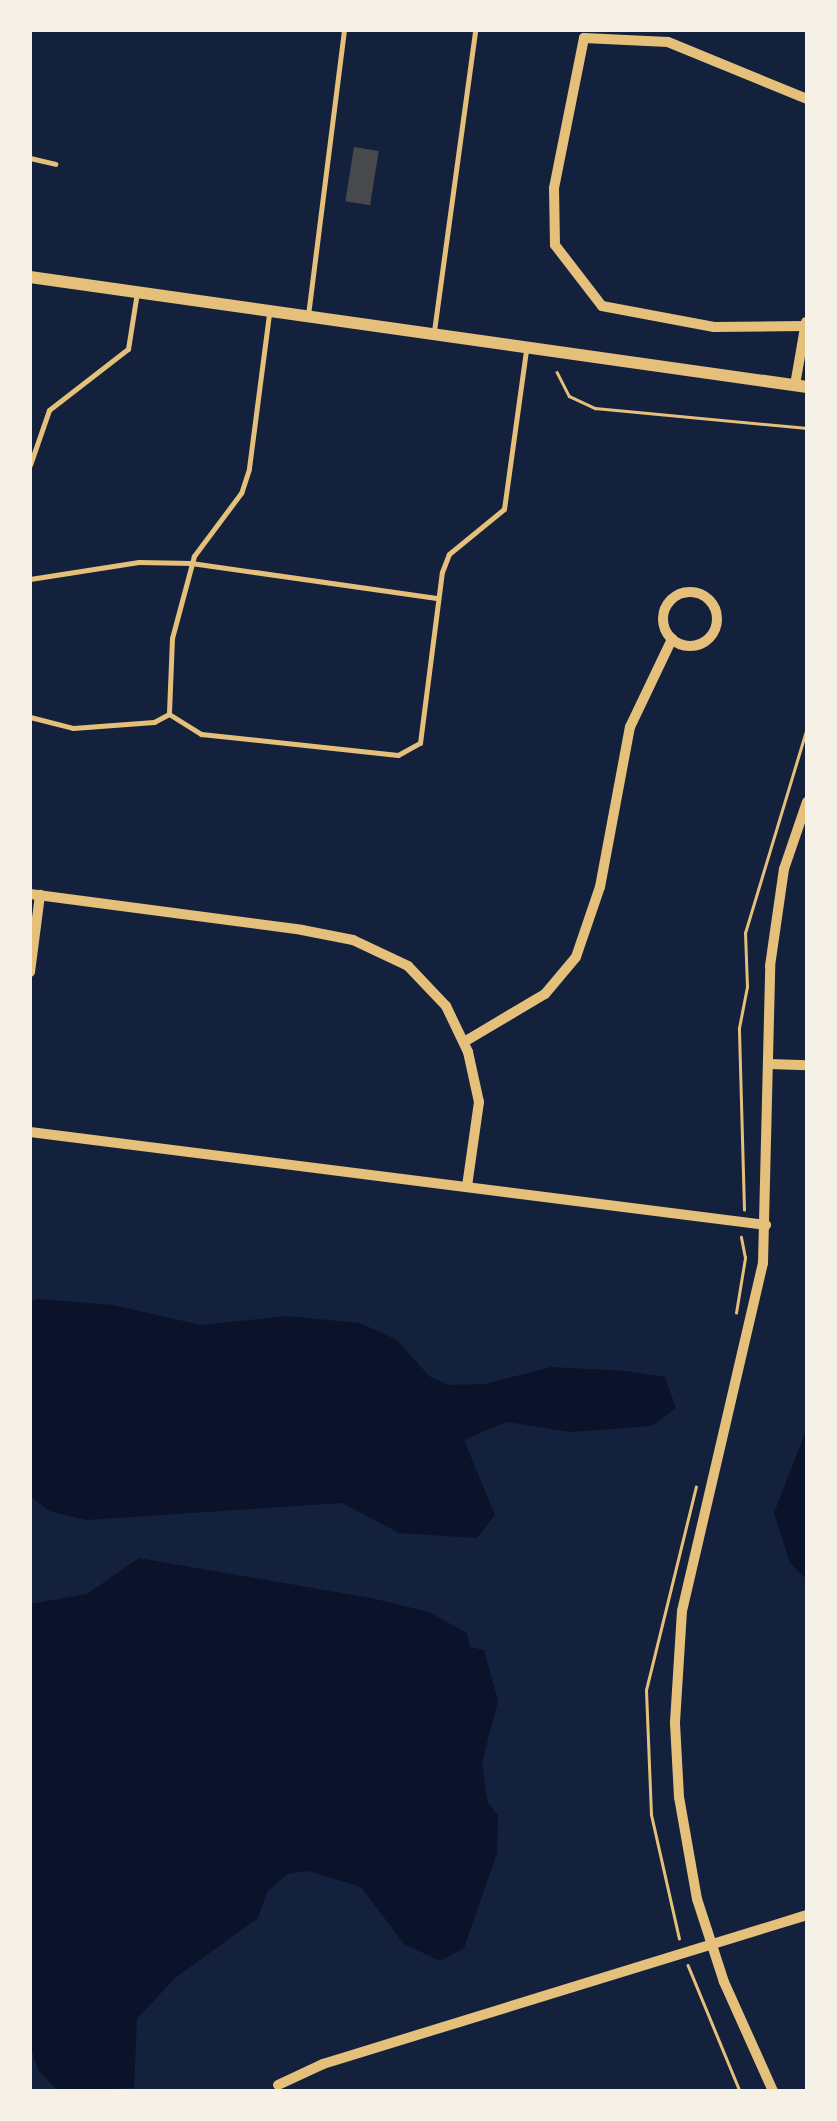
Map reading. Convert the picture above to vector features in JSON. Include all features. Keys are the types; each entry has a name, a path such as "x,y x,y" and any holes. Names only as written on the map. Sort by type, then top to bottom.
{"street":[{"path":"30,277 801,386 806,322 664,322 602,306 554,245 554,188 582,42 612,34 668,42 807,100"},
{"path":"679,594 704,596 718,618 712,634 698,645 672,638 664,623 666,606 679,594"},
{"path":"464,1042 545,994 576,956 600,886 630,727 672,638"},
{"path":"773,2091 710,1944 679,1798 679,1642 695,1546 756,1314 766,1225 775,912 807,802"},
{"path":"30,972 35,895 353,940 408,966 446,1006 464,1042 479,1102 467,1186"},
{"path":"769,1064 807,1065"},
{"path":"30,1132 766,1225"},
{"path":"278,2085 323,2064 807,1915"}],"lane":[{"path":"308,316 344,30"},
{"path":"433,334 476,30"},
{"path":"30,158 55,164"},
{"path":"30,465 49,410 128,349 136,292"},
{"path":"169,714 172,638 191,563 240,493 249,469 269,310"},
{"path":"169,714 201,734 412,752 420,743 437,598 449,554 504,509 532,347"},
{"path":"30,579 139,562 191,563 437,598"},
{"path":"30,716 74,728 154,722 169,714"}],"path":[{"path":"557,372 569,396 595,408 807,428"}],"water":[{"path":"30,1301 113,1305 201,1325 286,1316 360,1323 397,1340 429,1376 448,1385 485,1384 551,1367 626,1371 665,1377 676,1408 652,1426 570,1432 506,1422 464,1440 495,1515 477,1538 399,1533 342,1503 86,1520 49,1511 30,1496"},
{"path":"807,1428 807,1580 790,1563 774,1513"},
{"path":"139,1558 371,1598 429,1612 467,1633 470,1647 484,1650 498,1701 482,1763 488,1803 498,1815 497,1853 464,1948 440,1961 404,1944 361,1887 308,1871 288,1874 267,1892 258,1918 175,1978 137,2019 134,2088 58,2091 38,2070 30,2044 30,1604 87,1594"}],"building":[{"path":"354,147 379,151 370,205 345,201"}]}
